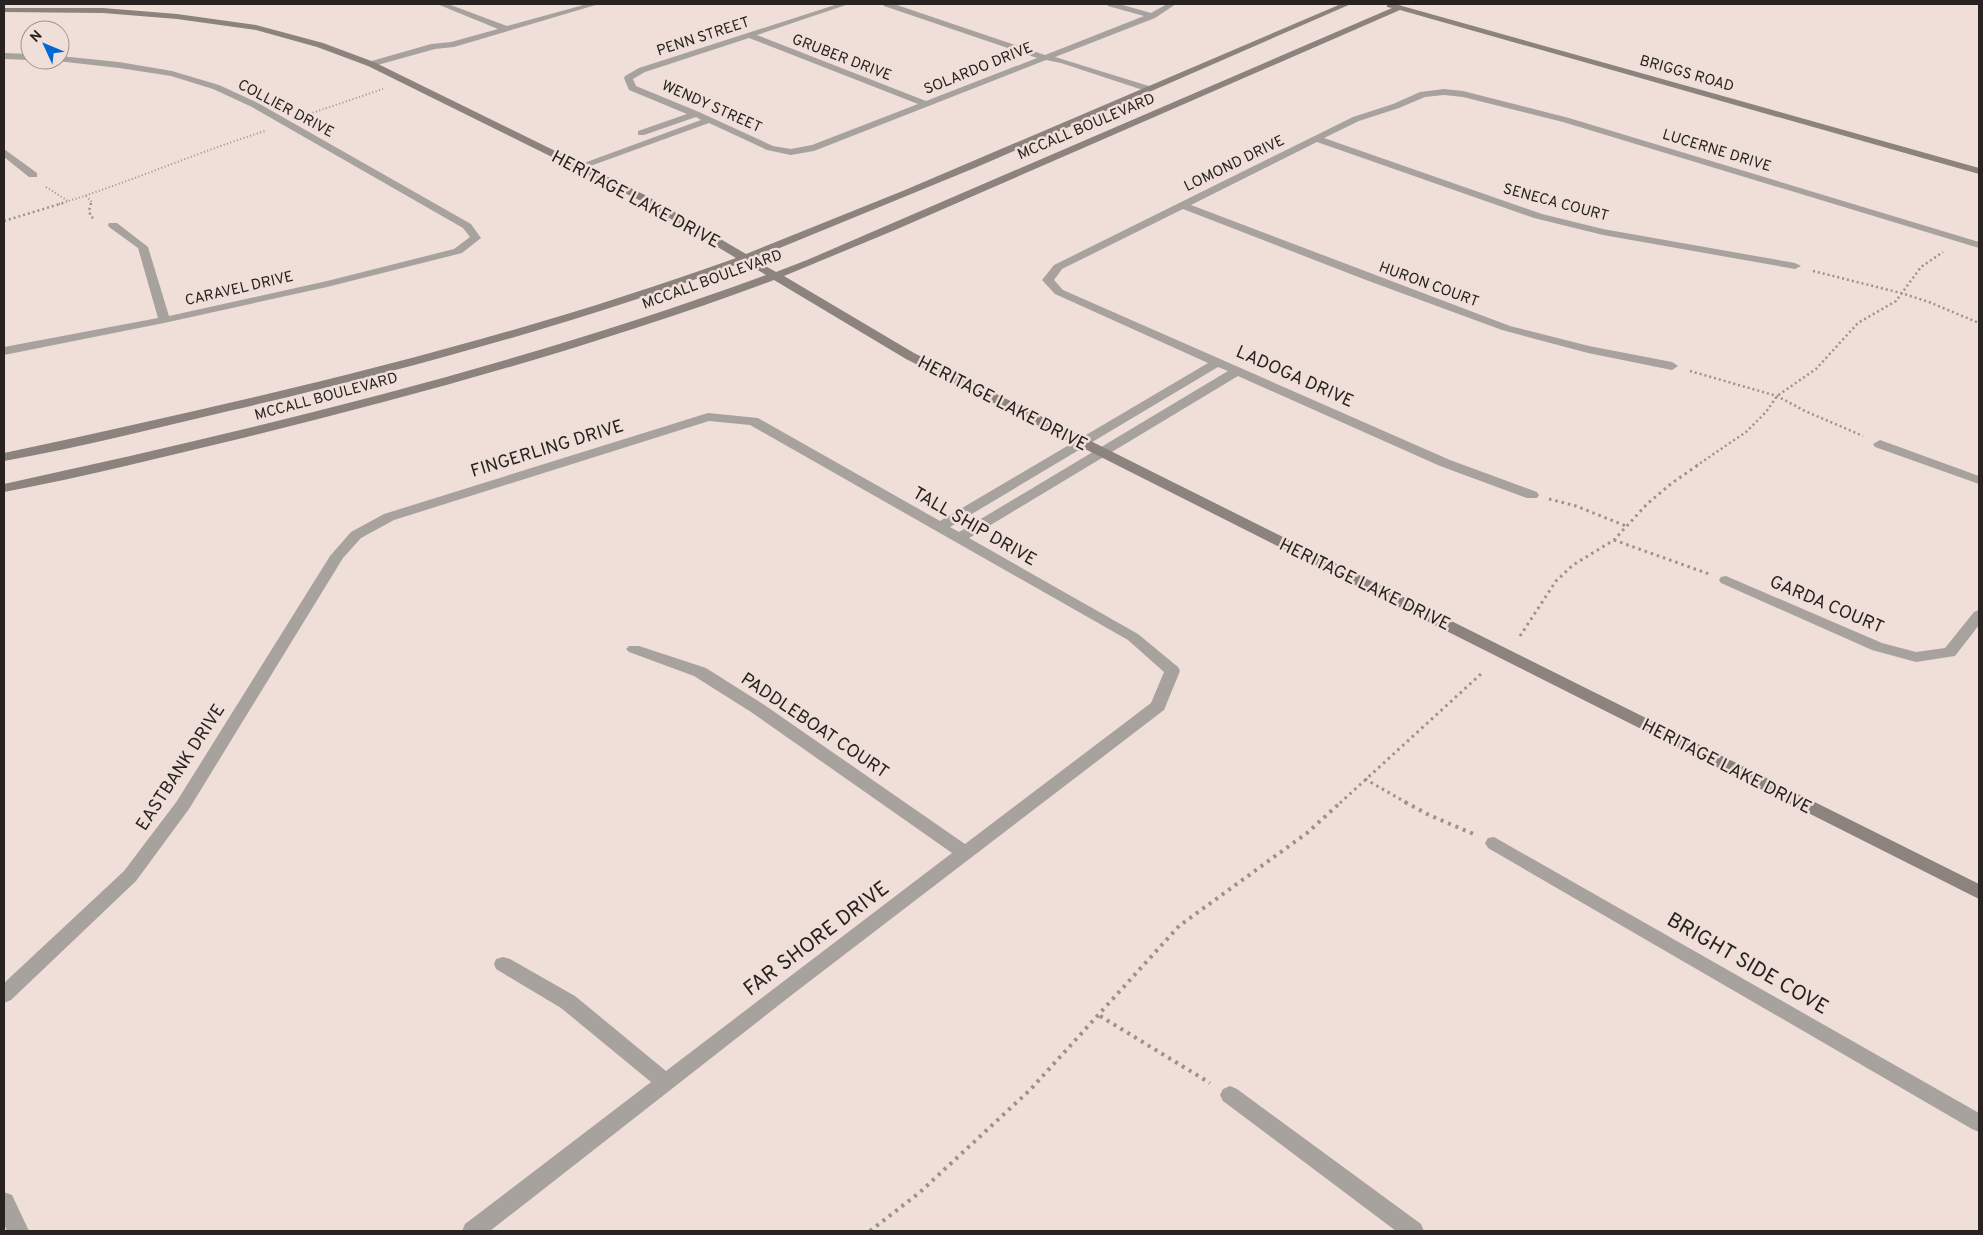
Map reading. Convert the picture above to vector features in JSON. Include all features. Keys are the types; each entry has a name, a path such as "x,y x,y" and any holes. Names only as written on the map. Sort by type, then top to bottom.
{"main road":[{"name":"MCCALL BOULEVARD","path":"4,457 228,409 426,358 595,309 745,258 825,228 1347,4"},
{"name":"BRIGGS ROAD","path":"1386,4 1979,170"},
{"name":"MCCALL BOULEVARD","path":"4,488 231,438 419,389 633,325 775,275 850,246 1399,8"},
{"name":"HERITAGE LAKE DRIVE","path":"4,10 96,10 159,14 230,23 287,34 334,49 371,64 645,199 910,356 1979,892"}],"street":[{"path":"441,4 506,29"},
{"path":"371,64 434,46 451,45 595,4"},
{"name":"PENN STREET","path":"628,78 642,70 845,4"},
{"path":"887,4 1043,57 1064,61 1149,89"},
{"path":"1111,4 1152,16"},
{"name":"SOLARDO DRIVE","path":"792,152 814,148 1152,16 1172,4"},
{"name":"GRUBER DRIVE","path":"749,35 925,104"},
{"path":"381,69 444,50 451,45"},
{"path":"4,56 20,57"},
{"path":"1043,57 1054,65 1137,94"},
{"name":"COLLIER DRIVE","path":"70,59 172,74 216,88 255,105 467,226 476,238"},
{"name":"WENDY STREET","path":"628,78 632,88 696,114 770,148 792,152"},
{"name":"LOMOND DRIVE","path":"1048,280 1058,267 1356,119 1396,106 1423,94 1444,92"},
{"name":"LUCERNE DRIVE","path":"1444,92 1463,94 1566,120 1979,245"},
{"path":"566,161 696,114"},
{"path":"578,167 709,120"},
{"name":"SENECA COURT","path":"1317,139 1538,216 1603,232 1795,266"},
{"path":"4,152 33,175"},
{"name":"HURON COURT","path":"1182,205 1370,278 1506,328 1588,349 1672,366"},
{"path":"113,225 143,246 164,320"},
{"name":"CARAVEL DRIVE","path":"4,351 164,320 327,284 458,251 476,238"},
{"name":"LADOGA DRIVE","path":"1048,280 1059,292 1445,463 1532,495"},
{"path":"939,528 1218,362"},
{"path":"958,539 1237,371"},
{"name":"FINGERLING DRIVE","path":"356,535 390,517 708,417 753,422"},
{"name":"TALL SHIP DRIVE","path":"753,422 1133,638 1172,671"},
{"path":"1880,444 1979,480"},
{"name":"EASTBANK DRIVE","path":"4,995 130,876 183,805 337,556 356,535"},
{"name":"GARDA COURT","path":"1726,580 1877,647 1916,657 1950,652 1979,615"},
{"name":"PADDLEBOAT COURT","path":"634,649 700,672 757,708 965,853"},
{"name":"FAR SHORE DRIVE","path":"473,1231 1158,706 1172,671"},
{"name":"BRIGHT SIDE COVE","path":"1494,843 1979,1123"},
{"path":"503,964 568,1002 666,1082"},
{"path":"1230,1095 1413,1231"},
{"path":"4,1202 18,1231"}],"path":[{"path":"4,221 69,202 387,88"},
{"path":"33,175 44,186 69,202"},
{"path":"86,196 91,201 89,211 91,217 113,225"},
{"path":"1520,636 1556,581 1573,564 1614,540 1626,526 1672,483 1746,432 1766,412 1777,396 1816,369 1858,323 1896,301 1920,267 1958,239"},
{"path":"1795,266 1900,293 1929,302 1979,323"},
{"path":"1672,366 1777,396 1805,411 1880,444"},
{"path":"1532,495 1576,506 1626,526"},
{"path":"1614,540 1726,580"},
{"path":"870,1231 919,1193 1030,1090 1100,1016 1179,926 1307,834 1482,672"},
{"path":"1365,780 1429,815 1494,843"},
{"path":"1100,1016 1230,1095"}]}
